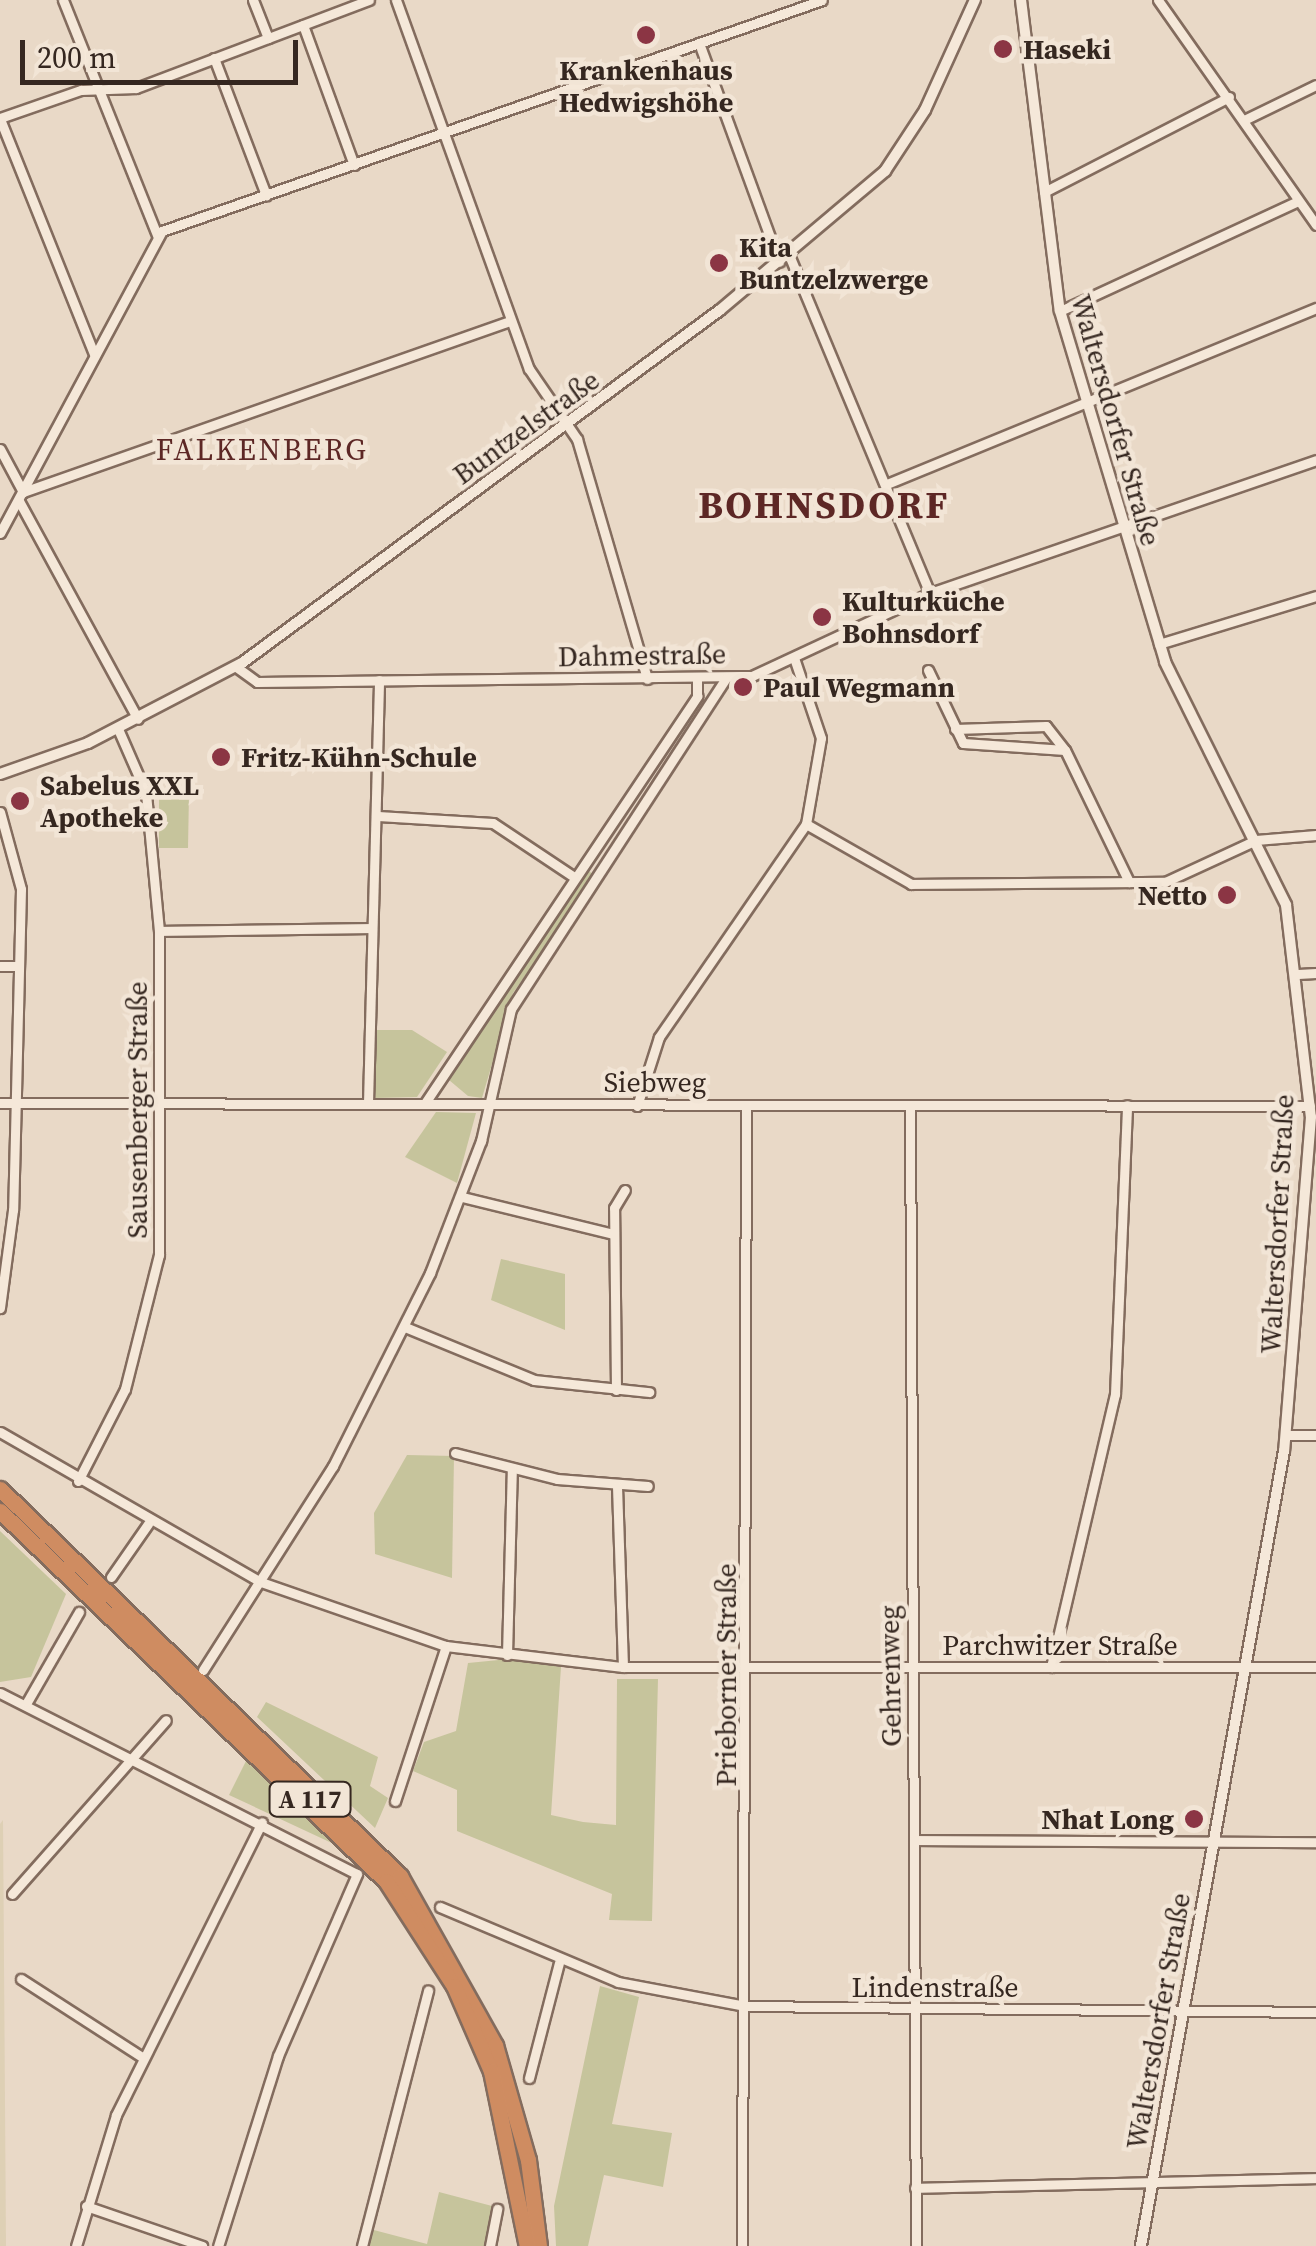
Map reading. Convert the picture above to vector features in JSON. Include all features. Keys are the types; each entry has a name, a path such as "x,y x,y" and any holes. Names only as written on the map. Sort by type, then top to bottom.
{"highway":[{"name":"A 117","path":"0,1489 400,1876 495,2045 528,2160 539,2246"},
{"name":"A 117","path":"0,1511 386,1880 454,1986 491,2071 526,2246"}],"street":[{"path":"64,0 96,90 160,234"},
{"path":"253,0 268,38"},
{"path":"94,354 0,119 96,90 136,88 370,0"},
{"path":"396,0 510,321 568,425 647,679"},
{"path":"0,533 160,234 822,0"},
{"name":"Buntzelstraße","path":"0,774 118,729 235,666 568,425 784,259 899,153 974,0"},
{"name":"Waltersdorfer Straße","path":"1022,0 1060,310 1158,644 1286,905 1298,974 1310,1106 1311,1181 1286,1435 1141,2246"},
{"path":"1158,0 1316,225"},
{"path":"302,25 354,165"},
{"path":"700,42 784,259 887,484 930,593"},
{"path":"214,58 266,195"},
{"path":"1244,120 1316,85"},
{"path":"1044,192 1229,97"},
{"path":"1060,310 1298,200"},
{"path":"887,484 1316,308"},
{"path":"21,496 510,321"},
{"path":"0,449 138,719"},
{"name":"Dahmestraße","path":"235,666 257,682 726,678 794,658 930,593 1316,460"},
{"path":"1158,644 1316,596"},
{"path":"637,1106 658,1038 806,824 822,738 794,658"},
{"path":"928,670 955,728 970,745 1065,750"},
{"path":"425,1103 697,696 697,678"},
{"path":"202,1670 261,1582 405,1327 462,1196 487,1104 498,1040 521,991 726,678"},
{"path":"368,1103 369,928 378,912 378,680"},
{"path":"955,728 1046,726 1065,750 1130,882"},
{"name":"Sausenberger Straße","path":"78,1481 144,1332 159,1255 159,930 146,792 118,729"},
{"path":"0,812 20,878 16,1103 0,1308"},
{"path":"378,816 494,823 574,878"},
{"path":"806,824 902,883 1173,880 1256,840 1316,835"},
{"path":"159,930 369,928"},
{"path":"0,966 19,966"},
{"path":"1298,974 1316,974"},
{"name":"Siebweg","path":"0,1103 1310,1106"},
{"name":"Prieborner Straße","path":"742,2246 748,1668 746,1104"},
{"path":"1052,1667 1114,1402 1126,1105"},
{"name":"Gehrenweg","path":"910,1106 916,2246"},
{"path":"616,1390 614,1234 625,1190"},
{"path":"462,1196 614,1234"},
{"path":"405,1327 497,1369 616,1390 650,1392"},
{"name":"Parchwitzer Straße","path":"0,1432 148,1524 261,1582 446,1646 623,1667 1316,1667"},
{"path":"1286,1435 1316,1436"},
{"path":"455,1453 512,1468 617,1486 648,1486"},
{"path":"507,1654 512,1468"},
{"path":"617,1486 623,1667"},
{"path":"110,1577 148,1524"},
{"path":"27,1702 79,1612"},
{"path":"395,1801 446,1646"},
{"path":"0,1693 27,1702 348,1865 358,1883 278,2056 218,2246"},
{"path":"12,1894 138,1760 166,1720"},
{"path":"76,2246 86,2206 142,2058 262,1822"},
{"path":"914,1840 1316,1842"},
{"name":"Lindenstraße","path":"440,1908 559,1963 745,2006 1316,2012"},
{"path":"529,2078 559,1963"},
{"path":"21,1979 142,2058"},
{"path":"362,2246 428,1990"},
{"path":"916,2188 1316,2178"},
{"path":"86,2206 202,2246"},
{"path":"490,2246 497,2209"}],"shaded area":[{"path":"159,792 189,793 188,848 159,848"},
{"path":"585,868 595,876 513,993 482,1098 468,1096 449,1080"},
{"path":"375,1030 412,1030 447,1052 417,1097 374,1098"},
{"path":"436,1112 476,1113 457,1183 405,1157"},
{"path":"501,1259 565,1274 565,1330 491,1300"},
{"path":"407,1455 454,1456 452,1578 375,1554 374,1513"},
{"path":"0,1531 66,1594 31,1677 0,1682"},
{"path":"509,1659 561,1667 551,1815 583,1822 616,1825 617,1679 658,1679 652,1921 609,1920 612,1894 457,1831 457,1790 413,1771 424,1742 456,1731 468,1663"},
{"path":"266,1702 378,1757 370,1786 388,1798 375,1828 257,1717"},
{"path":"247,1759 310,1821 336,1845 229,1795"},
{"path":"3,1820 6,2246 0,2246 0,1824"},
{"path":"600,1986 639,1997 612,2124 672,2133 663,2187 604,2175 588,2246 556,2246 554,2206"},
{"path":"439,2192 492,2206 484,2246 367,2246 370,2229 427,2244"}],"place":[{"name":"Krankenhaus Hedwigshöhe","path":"646,35"},
{"name":"Haseki","path":"1003,49"},
{"name":"Kita Buntzelzwerge","path":"719,263"},
{"name":"Kulturküche Bohnsdorf","path":"822,617"},
{"name":"Paul Wegmann","path":"743,687"},
{"name":"Fritz-Kühn-Schule","path":"221,757"},
{"name":"Sabelus XXL Apotheke","path":"20,801"},
{"name":"Netto","path":"1227,895"},
{"name":"Nhat Long","path":"1194,1819"}],"district":[{"name":"FALKENBERG","path":"262,450"},
{"name":"BOHNSDORF","path":"824,506"}]}
